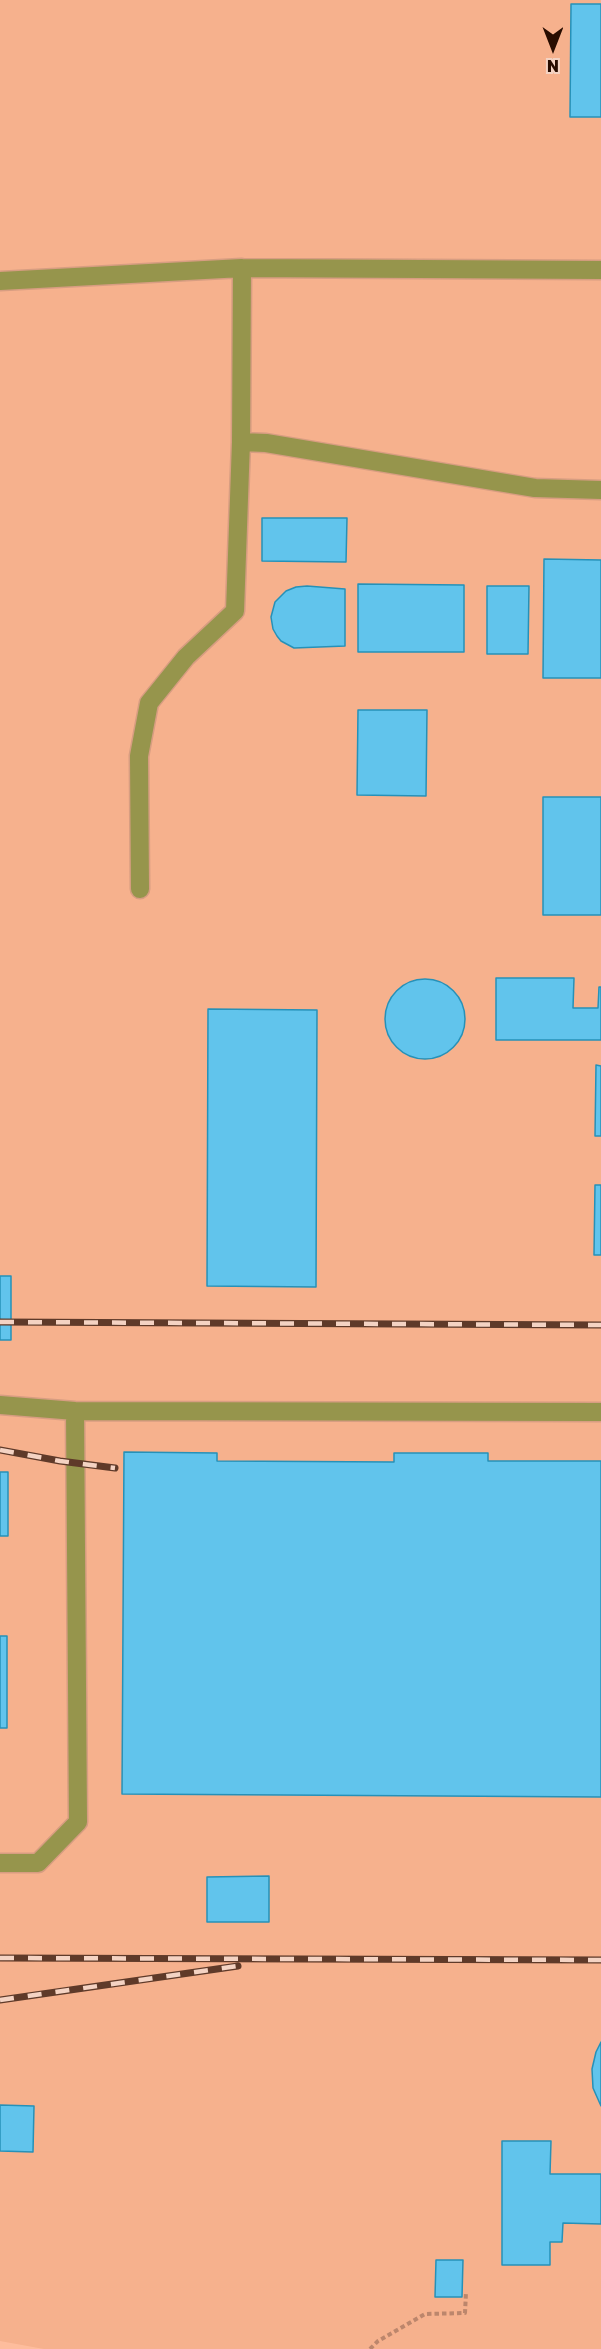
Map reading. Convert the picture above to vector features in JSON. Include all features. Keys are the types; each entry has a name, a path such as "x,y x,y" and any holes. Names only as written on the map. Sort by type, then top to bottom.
{"lane":[{"path":"0,280 242,268 601,270"},
{"path":"140,889 139,756 149,703 186,657 235,611 241,442 242,268"},
{"path":"241,442 266,443 535,488 601,490"},
{"path":"0,1405 75,1411 601,1412"},
{"path":"0,1863 38,1863 78,1822 75,1411"}],"path":[{"path":"370,2349 378,2341 425,2314 465,2313 466,2292"}],"shaded area":[{"path":"0,0 601,0 601,2349 44,2349 0,2341"}],"building":[{"path":"571,4 601,4 601,117 570,117"},
{"path":"262,518 347,518 346,562 262,561"},
{"path":"544,559 601,560 601,678 543,678"},
{"path":"358,584 464,585 464,652 358,652"},
{"path":"307,586 345,589 345,646 294,648 277,636 271,617 275,602 286,591"},
{"path":"487,586 529,586 528,654 487,654"},
{"path":"358,710 427,710 426,796 357,795"},
{"path":"543,797 601,797 601,915 543,915"},
{"path":"496,978 574,978 573,1008 598,1008 599,987 601,987 601,1040 496,1040"},
{"path":"425,979 440,982 453,991 462,1004 465,1019 462,1034 453,1047 440,1056 425,1059 410,1056 397,1047 388,1034 385,1019 388,1004 397,991 410,982"},
{"path":"208,1009 317,1010 316,1287 207,1286"},
{"path":"596,1065 601,1066 601,1136 595,1136"},
{"path":"595,1185 601,1185 601,1255 594,1255"},
{"path":"0,1276 11,1276 11,1340 0,1340"},
{"path":"124,1452 217,1453 217,1461 394,1462 394,1453 488,1453 488,1461 601,1461 601,1797 122,1794"},
{"path":"0,1472 8,1472 8,1536 0,1536"},
{"path":"0,1636 7,1636 7,1728 0,1728"},
{"path":"269,1876 269,1922 207,1922 207,1877"},
{"path":"601,2042 601,2106 593,2088 592,2069"},
{"path":"0,2105 34,2106 33,2152 0,2151"},
{"path":"502,2141 551,2141 550,2174 601,2174 601,2224 563,2223 562,2242 550,2242 550,2265 502,2265"},
{"path":"436,2260 463,2260 462,2297 435,2297"}],"railway":[{"path":"0,1322 601,1325"},
{"path":"0,1450 115,1468"},
{"path":"0,1958 601,1960"},
{"path":"0,2000 238,1966"}]}
